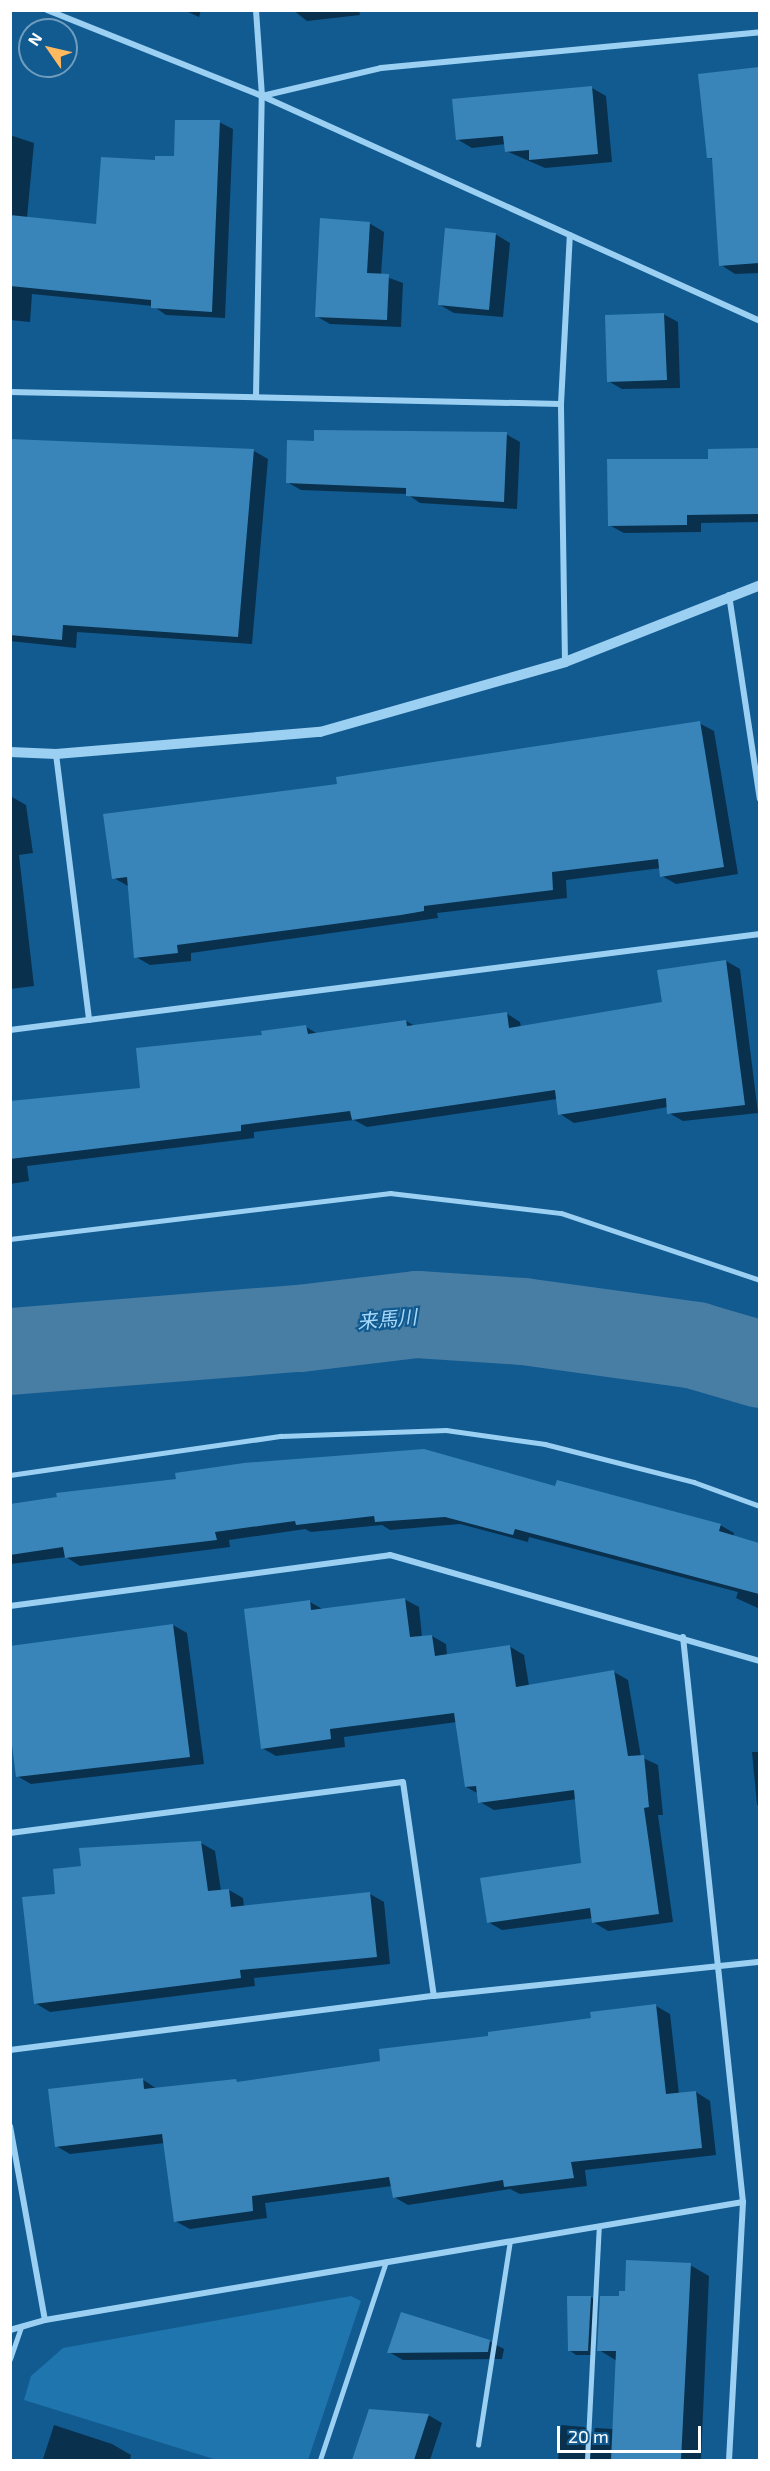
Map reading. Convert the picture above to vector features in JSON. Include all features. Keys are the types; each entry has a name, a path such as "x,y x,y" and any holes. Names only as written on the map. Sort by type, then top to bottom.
{"street":[{"path":"47,10 262,96 759,321"},
{"path":"256,10 262,96 256,396"},
{"path":"262,96 381,68 759,32"},
{"path":"565,662 561,404 570,235"},
{"path":"10,392 561,404"},
{"path":"10,752 56,754 320,732 565,662 759,585"},
{"path":"729,595 759,799"},
{"path":"56,754 89,1020"},
{"path":"10,1030 759,934"},
{"path":"10,1606 390,1556 683,1637 759,1661"},
{"path":"683,1637 742,2202 729,2460"},
{"path":"10,1833 403,1782 434,1996"},
{"path":"10,2050 434,1996 759,1962"},
{"path":"10,2126 45,2320"},
{"path":"10,2330 45,2320 742,2202"}],"lane":[{"path":"10,1239 390,1193 561,1213 759,1280"},
{"path":"10,1475 281,1436 446,1431 545,1444 694,1482 759,1506"},
{"path":"587,2460 599,2227"},
{"path":"478,2445 510,2241"},
{"path":"320,2460 386,2262"},
{"path":"10,2359 21,2327"}],"shaded area":[{"path":"351,2296 361,2301 308,2460 217,2460 24,2400 31,2376 63,2348"}],"building":[{"path":"759,67 759,263 719,266 712,158 707,158 698,74"},
{"path":"592,86 598,154 529,160 529,150 505,152 503,136 456,140 452,99"},
{"path":"175,120 220,120 212,312 151,308 151,300 10,286 10,215 96,224 101,157 155,160 155,156 174,156"},
{"path":"320,218 370,222 367,273 389,274 387,320 315,317"},
{"path":"445,228 496,233 489,310 438,305"},
{"path":"664,313 667,380 607,382 605,315"},
{"path":"314,430 507,432 504,502 406,496 406,488 286,483 287,440 314,441"},
{"path":"10,439 254,449 238,637 63,625 62,640 10,635"},
{"path":"759,448 759,514 687,515 687,525 608,526 607,459 708,459 708,449"},
{"path":"700,721 724,867 660,877 658,859 552,872 553,890 424,906 424,911 401,915 177,945 178,953 134,958 127,877 112,879 103,814 337,784 336,777"},
{"path":"726,960 745,1105 667,1114 666,1098 558,1115 555,1090 352,1120 350,1111 241,1125 241,1131 10,1159 10,1101 140,1088 136,1048 262,1035 261,1031 306,1025 308,1034 406,1020 407,1026 507,1012 509,1028 662,1002 657,970"},
{"path":"424,1449 555,1486 557,1480 721,1524 719,1531 759,1543 759,1594 515,1529 513,1535 445,1517 375,1522 374,1516 296,1525 295,1521 215,1532 217,1540 65,1558 63,1547 10,1555 10,1504 57,1497 56,1493 176,1479 175,1473 244,1463"},
{"path":"405,1598 410,1637 432,1635 435,1656 510,1645 516,1687 614,1670 628,1756 644,1755 649,1807 644,1808 659,1914 592,1923 590,1908 487,1923 480,1878 581,1863 574,1790 478,1803 476,1786 465,1787 454,1713 330,1729 331,1739 261,1749 244,1609 310,1600 311,1610"},
{"path":"173,1624 190,1757 16,1777 10,1729 10,1646"},
{"path":"201,1841 208,1891 229,1889 231,1907 370,1892 377,1957 240,1970 241,1978 34,2004 22,1897 55,1894 53,1869 81,1866 79,1848"},
{"path":"656,2004 666,2094 696,2091 702,2148 571,2162 574,2178 504,2187 503,2180 393,2198 389,2177 252,2196 253,2211 174,2222 162,2134 55,2147 48,2089 143,2078 144,2089 236,2079 237,2082 380,2061 379,2049 488,2036 488,2032 591,2018 590,2012"},
{"path":"626,2260 691,2263 681,2460 611,2460 616,2351 597,2351 600,2296 619,2296 619,2291 625,2291"},
{"path":"567,2296 591,2296 588,2351 568,2351"},
{"path":"401,2312 490,2340 488,2352 387,2353"},
{"path":"369,2409 429,2414 414,2460 352,2460"}],"waterway":[{"name":"来馬川","path":"10,1351 299,1328 417,1314 523,1321 695,1345 760,1364"}]}
